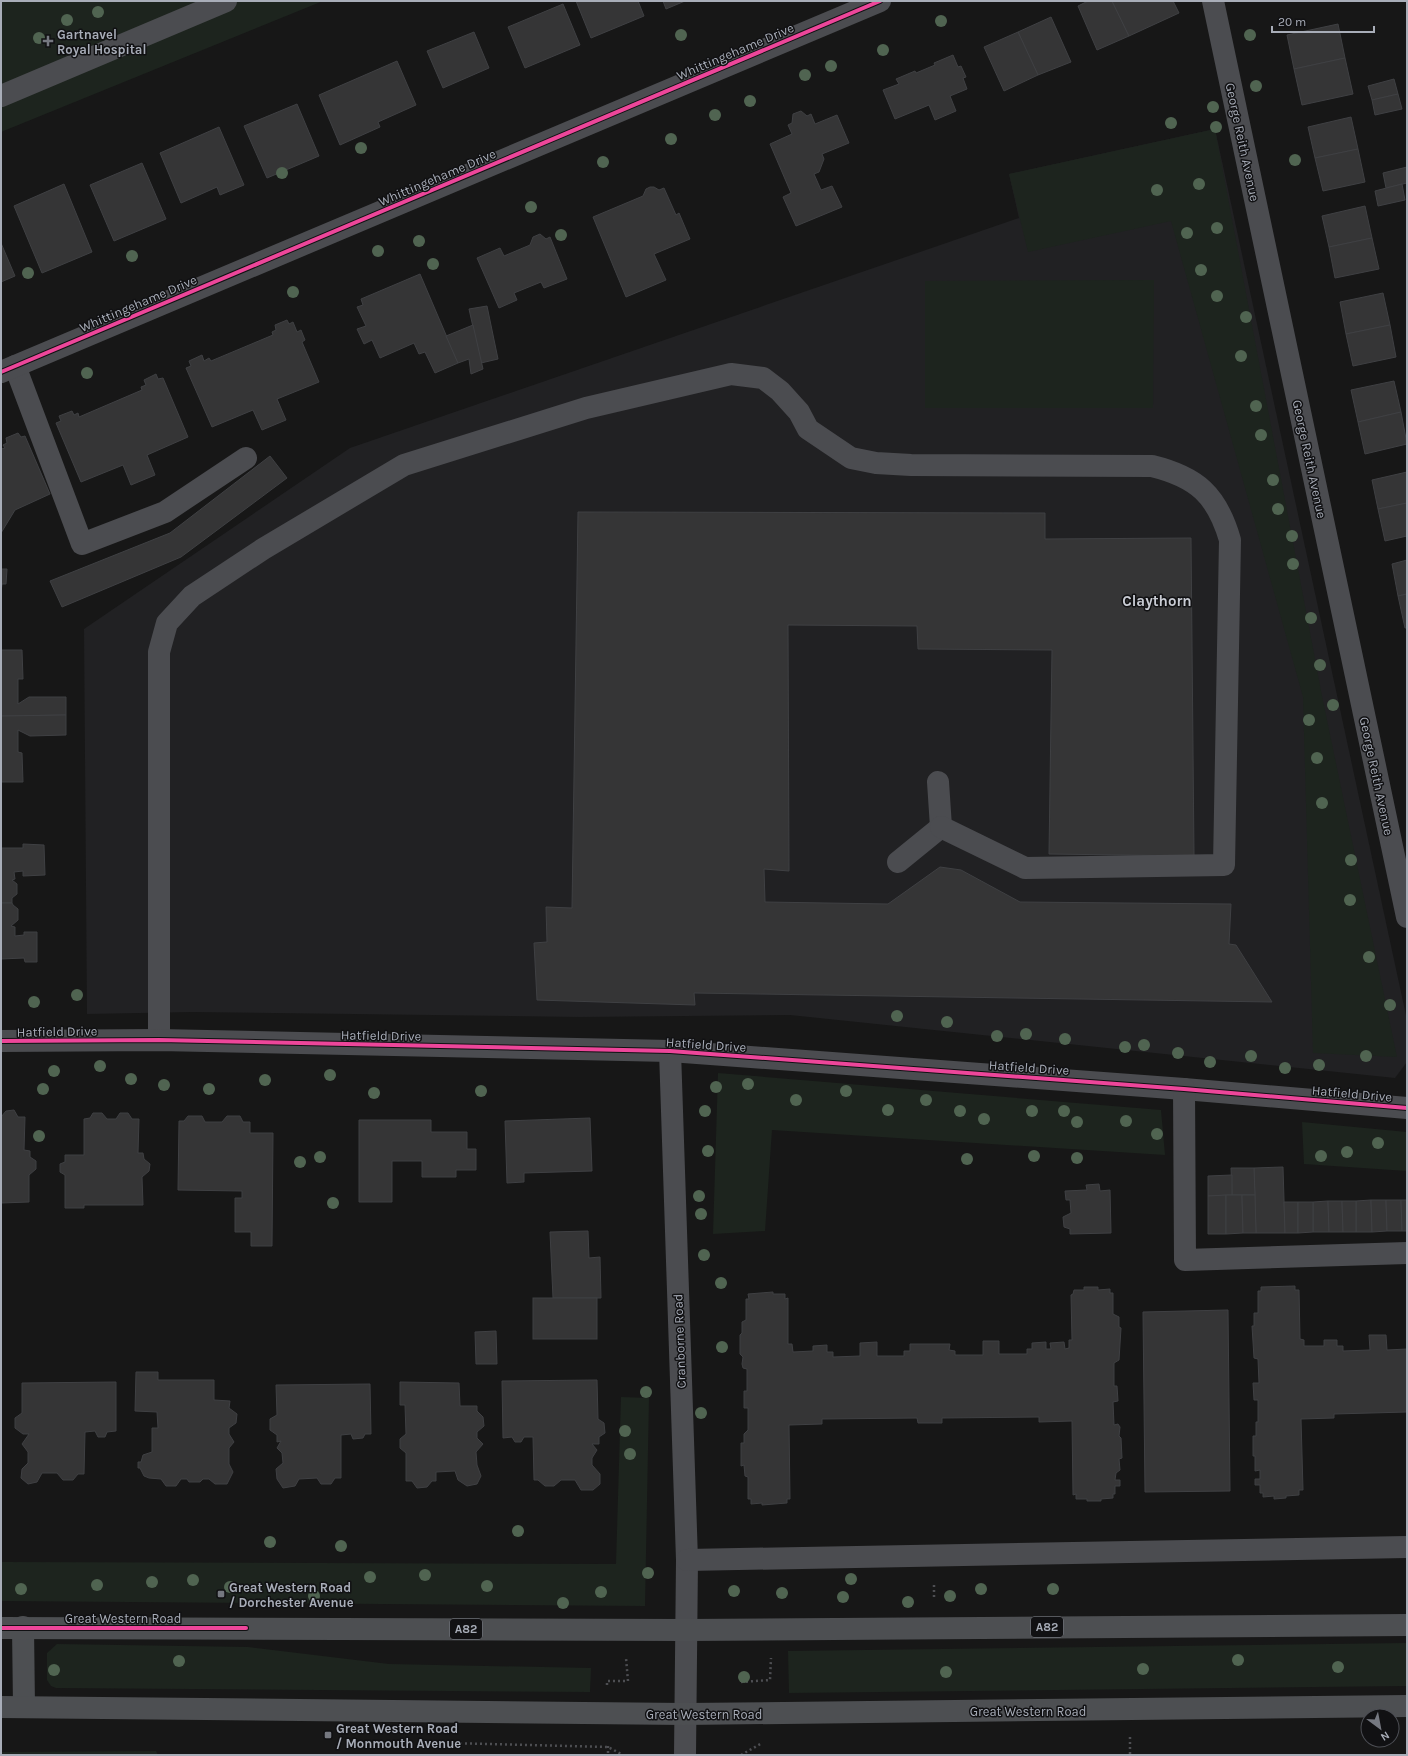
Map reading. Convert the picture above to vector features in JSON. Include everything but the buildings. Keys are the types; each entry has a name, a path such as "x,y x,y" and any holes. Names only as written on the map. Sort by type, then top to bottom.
{"main road":[{"name":"Great Western Road","path":"1,1628 687,1630 1407,1625"},
{"path":"24,1628 24,1707"},
{"name":"Great Western Road","path":"1,1707 685,1714 1407,1706"}],"street":[{"path":"1,96 226,1"},
{"name":"Whittingehame Drive","path":"8,369 880,1"},
{"name":"George Reith Avenue","path":"1213,1 1407,917"},
{"path":"8,369 82,544 165,512 246,458"},
{"path":"159,1040 159,652 168,623 192,596 263,549 404,466 586,408 731,374 762,378 780,390 799,412 808,429 850,458 876,463 911,465 1152,466 1174,471 1194,482 1213,502 1224,519 1230,540 1224,865 1025,868 941,827"},
{"path":"938,782 941,827"},
{"path":"898,862 941,827"},
{"name":"Hatfield Drive","path":"1,1041 159,1040 670,1051 1184,1089 1407,1108"},
{"name":"Cranborne Road","path":"670,1051 686,1560 687,1630 685,1755"},
{"path":"1184,1089 1186,1260 1407,1253"},
{"path":"686,1560 1407,1547"}],"path":[{"path":"607,1714 607,1681 628,1681 624,1630"},
{"path":"448,1743 608,1746 624,1755"}],"shaded area":[{"path":"1,1 323,1 1,132"},
{"path":"1215,129 1407,1020 1407,1062 1395,1078 790,1015 580,1017 192,1012 87,1014 84,629 350,448 1019,218 1009,174"},
{"path":"1215,129 1322,696 1397,1057 1313,1053 1303,697 1171,221 1028,252 1009,174"},
{"path":"1154,280 1153,408 925,408 925,281"},
{"path":"718,1073 1161,1110 1165,1155 772,1130 765,1231 713,1234"},
{"path":"1302,1122 1407,1132 1407,1171 1304,1164"},
{"path":"621,1397 649,1398 645,1606 1,1601 1,1562 616,1564"},
{"path":"1407,1643 1407,1686 789,1693 788,1651"},
{"path":"57,1644 248,1647 389,1664 591,1668 590,1692 56,1688 51,1686 47,1680 47,1653"},
{"path":"156,1751 158,1755 1,1755 1,1752"}],"cycle path":[{"path":"1,372 880,1"},
{"path":"1,1041 159,1040 670,1051 1184,1089 1407,1108"},
{"path":"1,1628 246,1628"}],"place":[{"name":"Gartnavel Royal Hospital","path":"48,41"},
{"name":"Great Western Road / Dorchester Avenue","path":"221,1594"},
{"name":"Great Western Road / Monmouth Avenue","path":"328,1735"}],"district":[{"name":"Claythorn","path":"1157,601"}]}
